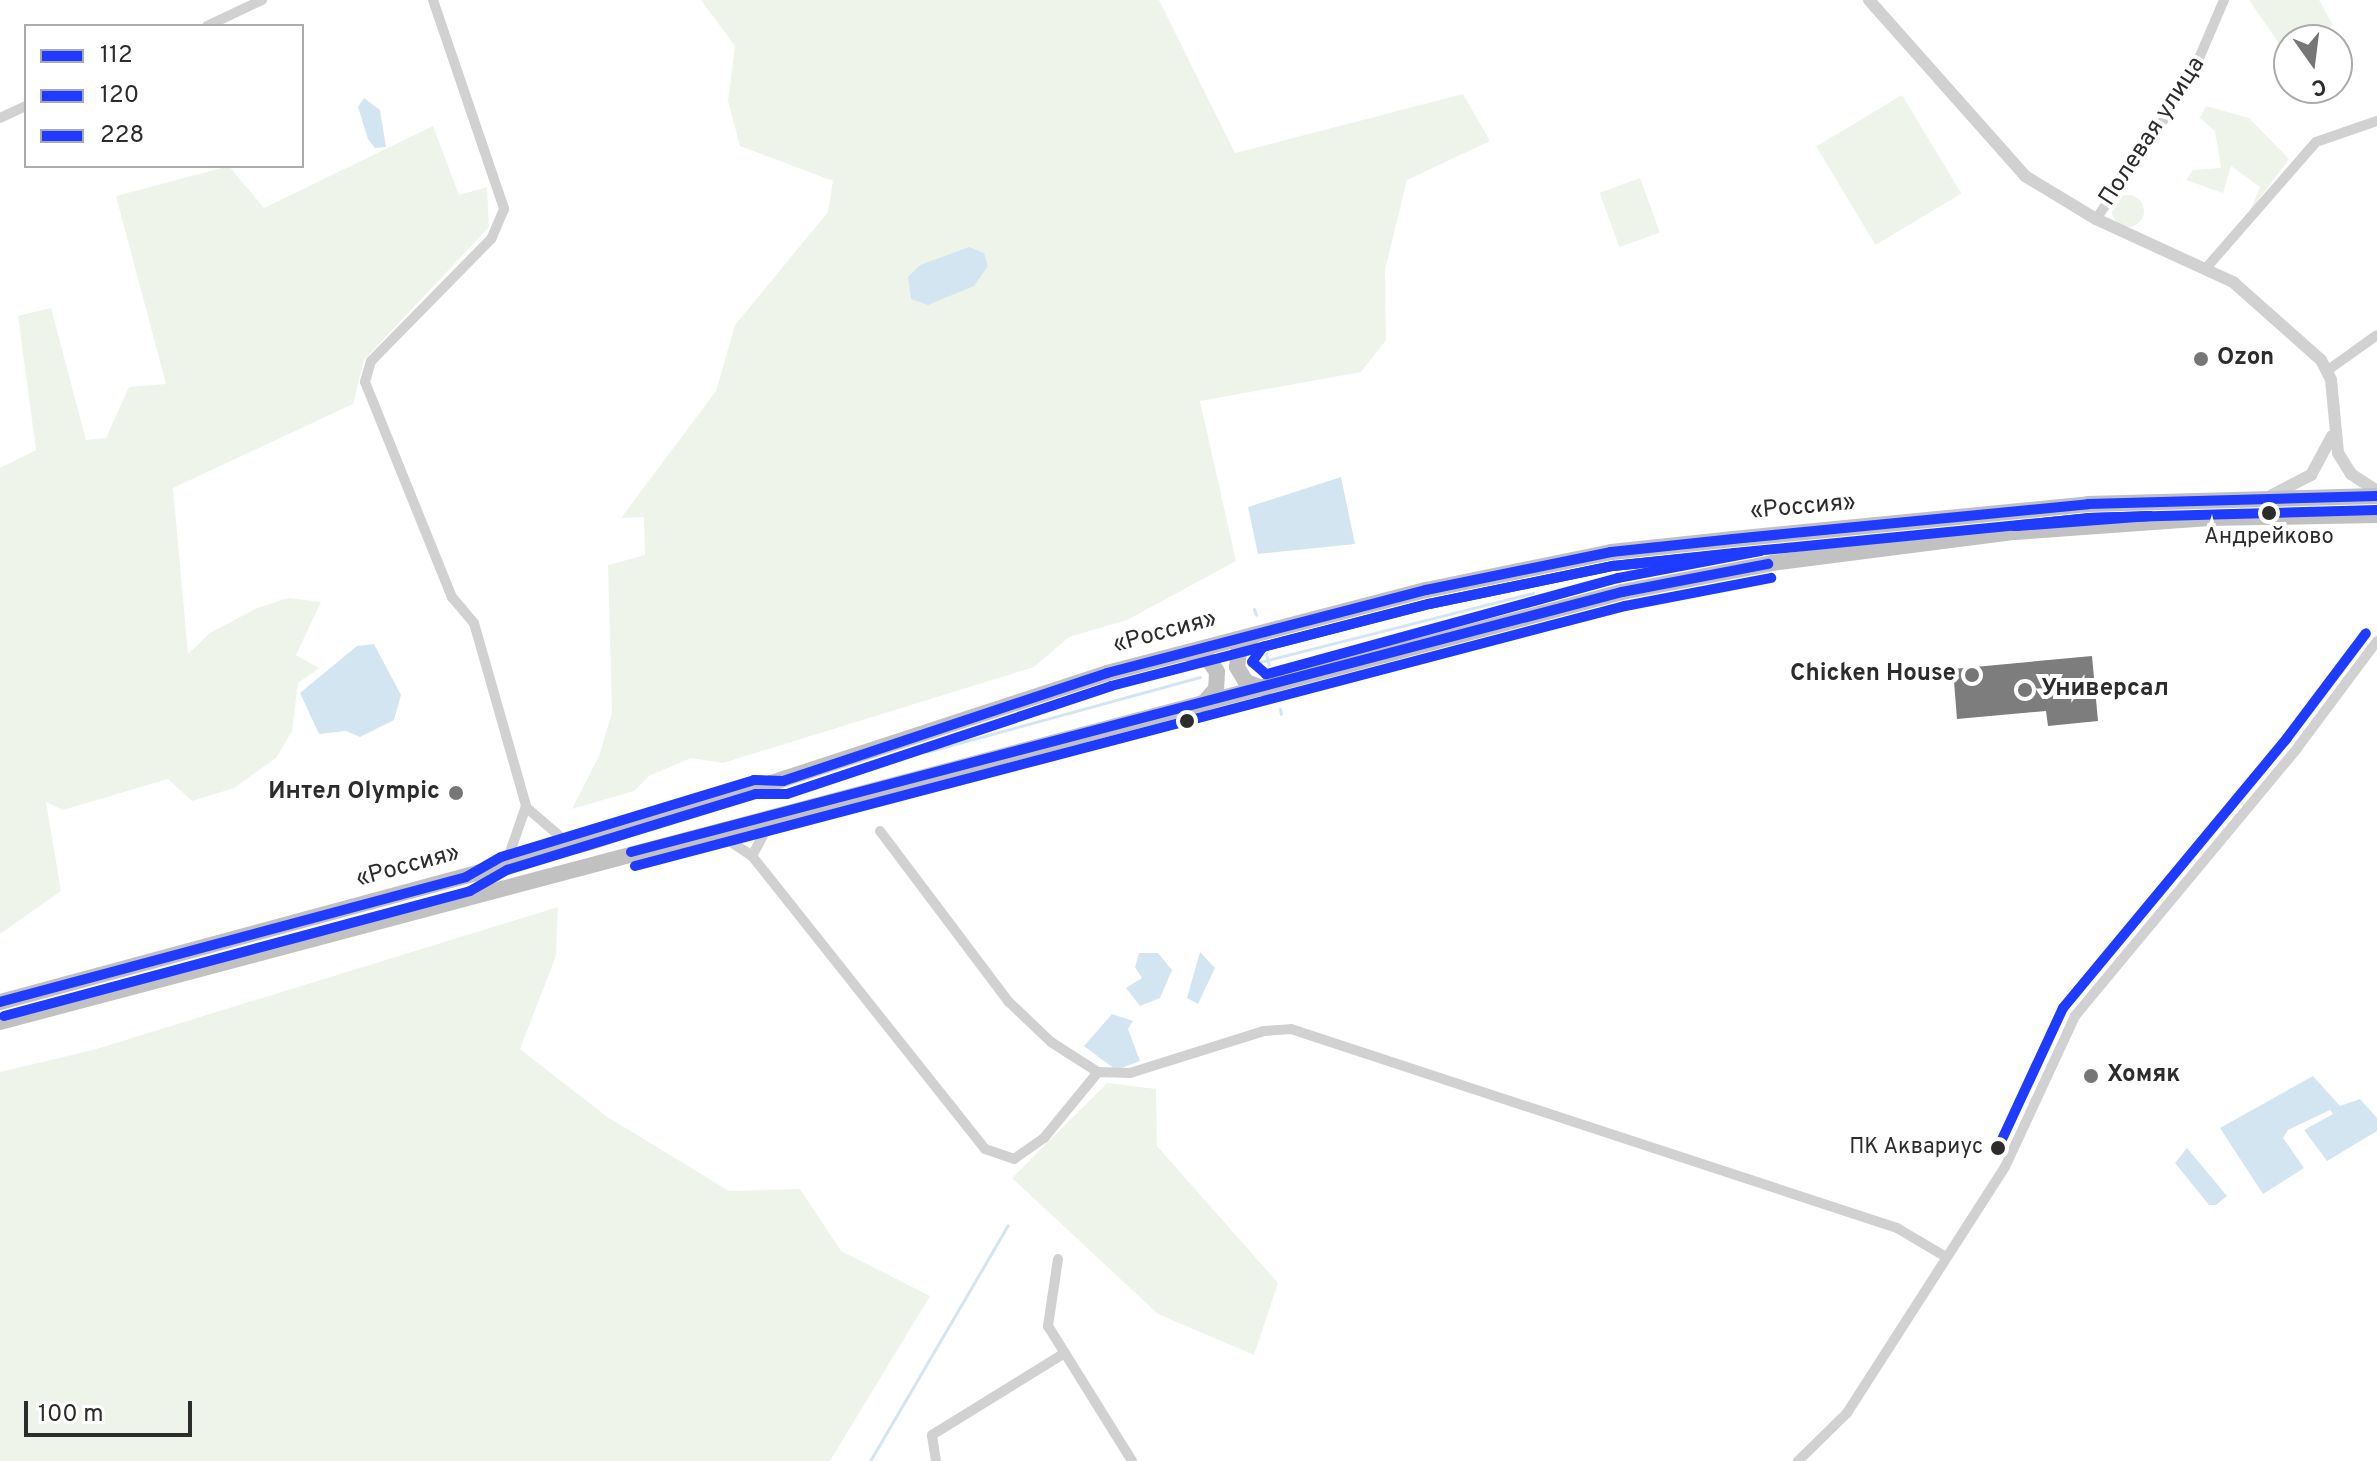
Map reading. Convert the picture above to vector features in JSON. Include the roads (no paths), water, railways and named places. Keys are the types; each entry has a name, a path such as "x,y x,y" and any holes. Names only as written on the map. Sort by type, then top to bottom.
{"highway":[{"name":"«Россия»","path":"0,1002 466,877 783,781 957,720 1182,653 1426,590 1611,552 2088,504 2264,495 2377,494"},
{"name":"«Россия»","path":"0,1022 783,811 1265,689 1622,592 1772,563 1985,535 2209,518 2377,515"},
{"path":"1985,535 2015,540 2210,526 2377,523"},
{"path":"1258,634 1241,647 1237,663 1246,682 1265,689"},
{"path":"1182,653 1203,656 1217,672 1214,694 1202,705"},
{"path":"466,877 509,855 754,780 783,781"}],"street":[{"path":"211,24 262,0"},
{"path":"433,0 504,209 491,239 371,361 365,382 452,597 474,623 526,806 542,827 563,839"},
{"path":"1869,0 2015,166 2096,219 2207,267 2253,296 2328,370 2333,433 2346,468 2377,494"},
{"name":"Полевая улица","path":"2096,219 2188,84 2224,0"},
{"path":"0,118 24,107"},
{"path":"2207,267 2316,142 2377,121"},
{"path":"2328,370 2377,335"},
{"path":"2264,495 2308,478 2333,433"},
{"path":"1798,1461 1847,1413 2005,1167 2075,1016 2298,747 2377,641"},
{"path":"509,855 526,806"},
{"path":"752,856 764,828 783,811"},
{"path":"708,831 730,837 752,856 985,1149 1014,1159 1044,1138 1098,1072"},
{"path":"880,831 1009,1002 1051,1042 1098,1072 1130,1073 1277,1027 1291,1029 1897,1228 1946,1257"},
{"path":"1058,1259 1046,1314 1065,1353 1132,1461"},
{"path":"934,1457 932,1435 1065,1353"}],"water":[{"path":"364,98 380,110 386,147 375,148 368,139 358,107"},
{"path":"969,247 984,253 988,266 974,286 928,305 911,299 908,277 920,265"},
{"path":"1341,477 1355,544 1258,554 1248,507"},
{"path":"374,644 401,695 394,720 360,737 346,731 319,734 300,693 357,646"},
{"path":"1200,952 1215,968 1198,1004 1187,998"},
{"path":"1139,953 1158,953 1172,970 1160,998 1140,1006 1126,988 1142,978 1135,967"},
{"path":"1112,1014 1133,1021 1128,1029 1140,1061 1116,1070 1084,1046"},
{"path":"2313,1076 2340,1106 2360,1099 2377,1118 2377,1131 2327,1161 2304,1130 2333,1114 2330,1110 2288,1130 2283,1138 2304,1168 2263,1194 2220,1128"},
{"path":"2187,1148 2227,1196 2216,1205 2209,1205 2175,1163"}],"waterway":[{"path":"1252,664 1533,593"},
{"path":"1254,609 1256,615"},
{"path":"1266,654 1269,665"},
{"path":"926,752 1200,677"},
{"path":"1280,709 1281,714"},
{"path":"870,1461 1008,1225"}],"place":[{"name":"Ozon","path":"2201,359"},
{"name":"Андрейково","path":"2269,513"},
{"name":"Chicken House","path":"1972,675"},
{"name":"Универсал","path":"2025,690"},
{"name":"Интел Olympic","path":"456,793"},
{"name":"Хомяк","path":"2091,1076"},
{"name":"ПК Аквариус","path":"1998,1148"}]}
